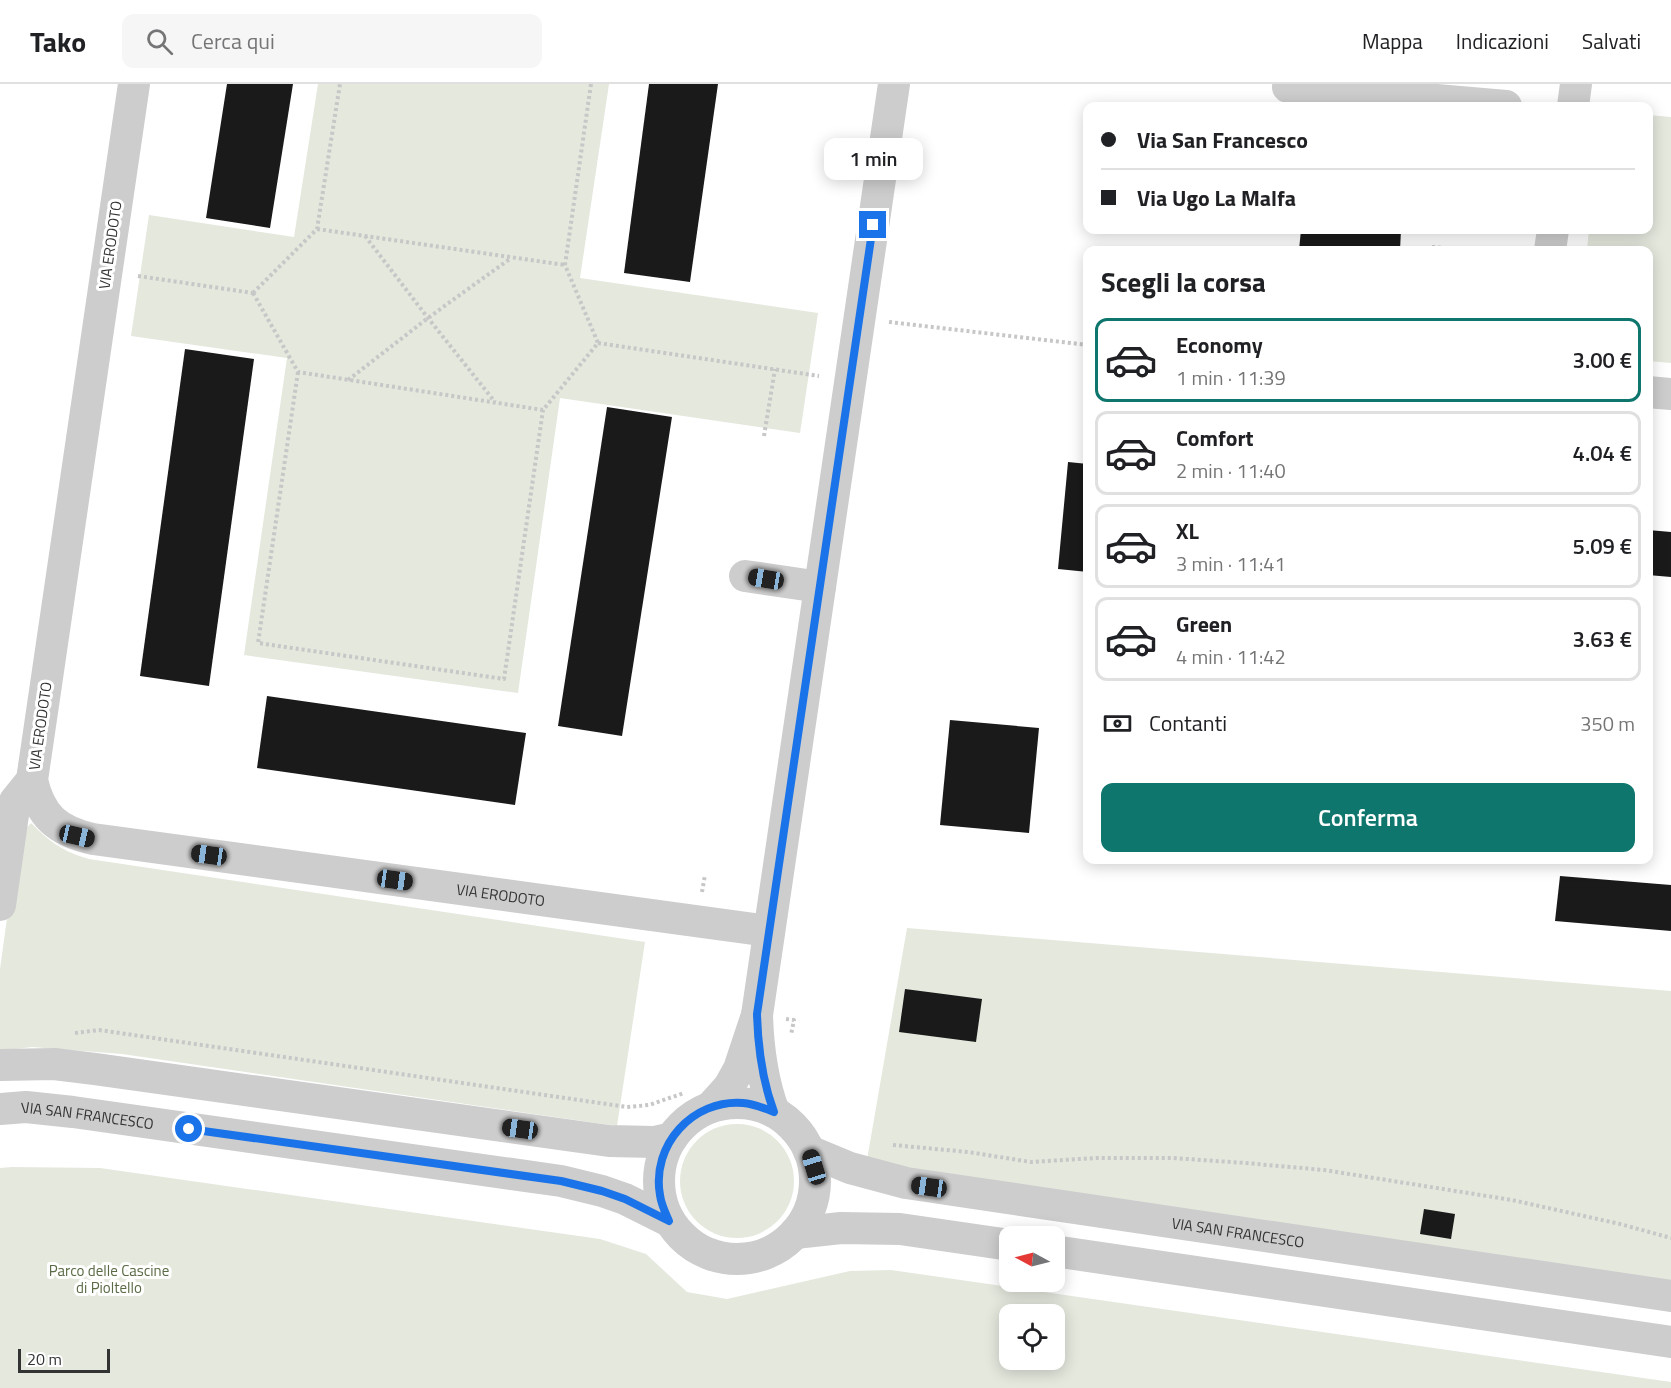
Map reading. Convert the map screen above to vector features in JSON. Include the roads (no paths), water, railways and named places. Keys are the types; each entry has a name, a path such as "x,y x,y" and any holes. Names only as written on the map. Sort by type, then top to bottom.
{"street":[{"name":"VIA ERODOTO","path":"134,84 32,780 39,803 48,817 77,836 93,839 769,932"},
{"path":"698,1100 729,1087 739,1069 757,1014 894,84"},
{"path":"1574,102 1576,84"},
{"path":"1288,87 1460,102"},
{"path":"1653,392 1671,394"},
{"path":"745,576 820,587"},
{"path":"0,905 15,801 32,780"},
{"path":"757,1014 761,1069 774,1112"},
{"path":"0,1065 54,1064 609,1141 654,1142 672,1138"},
{"path":"698,1100 727,1104 743,1103 760,1106 774,1112 788,1122 809,1150 814,1167 815,1185 812,1202 805,1219 782,1245 765,1254 747,1259 729,1260 711,1256 694,1248 680,1236 669,1221 661,1200 658,1179 660,1164 664,1150 672,1138 695,1114 698,1100"},
{"name":"VIA SAN FRANCESCO","path":"0,1108 26,1107 73,1112 561,1181 625,1199 669,1221"},
{"name":"VIA SAN FRANCESCO","path":"809,1150 850,1168 906,1183 1671,1296"},
{"path":"795,1233 841,1228 900,1229 999,1243"},
{"path":"1065,1253 1671,1342"}],"park label":[{"name":"Parco delle Cascine di Pioltello","path":"109,1278"}]}
